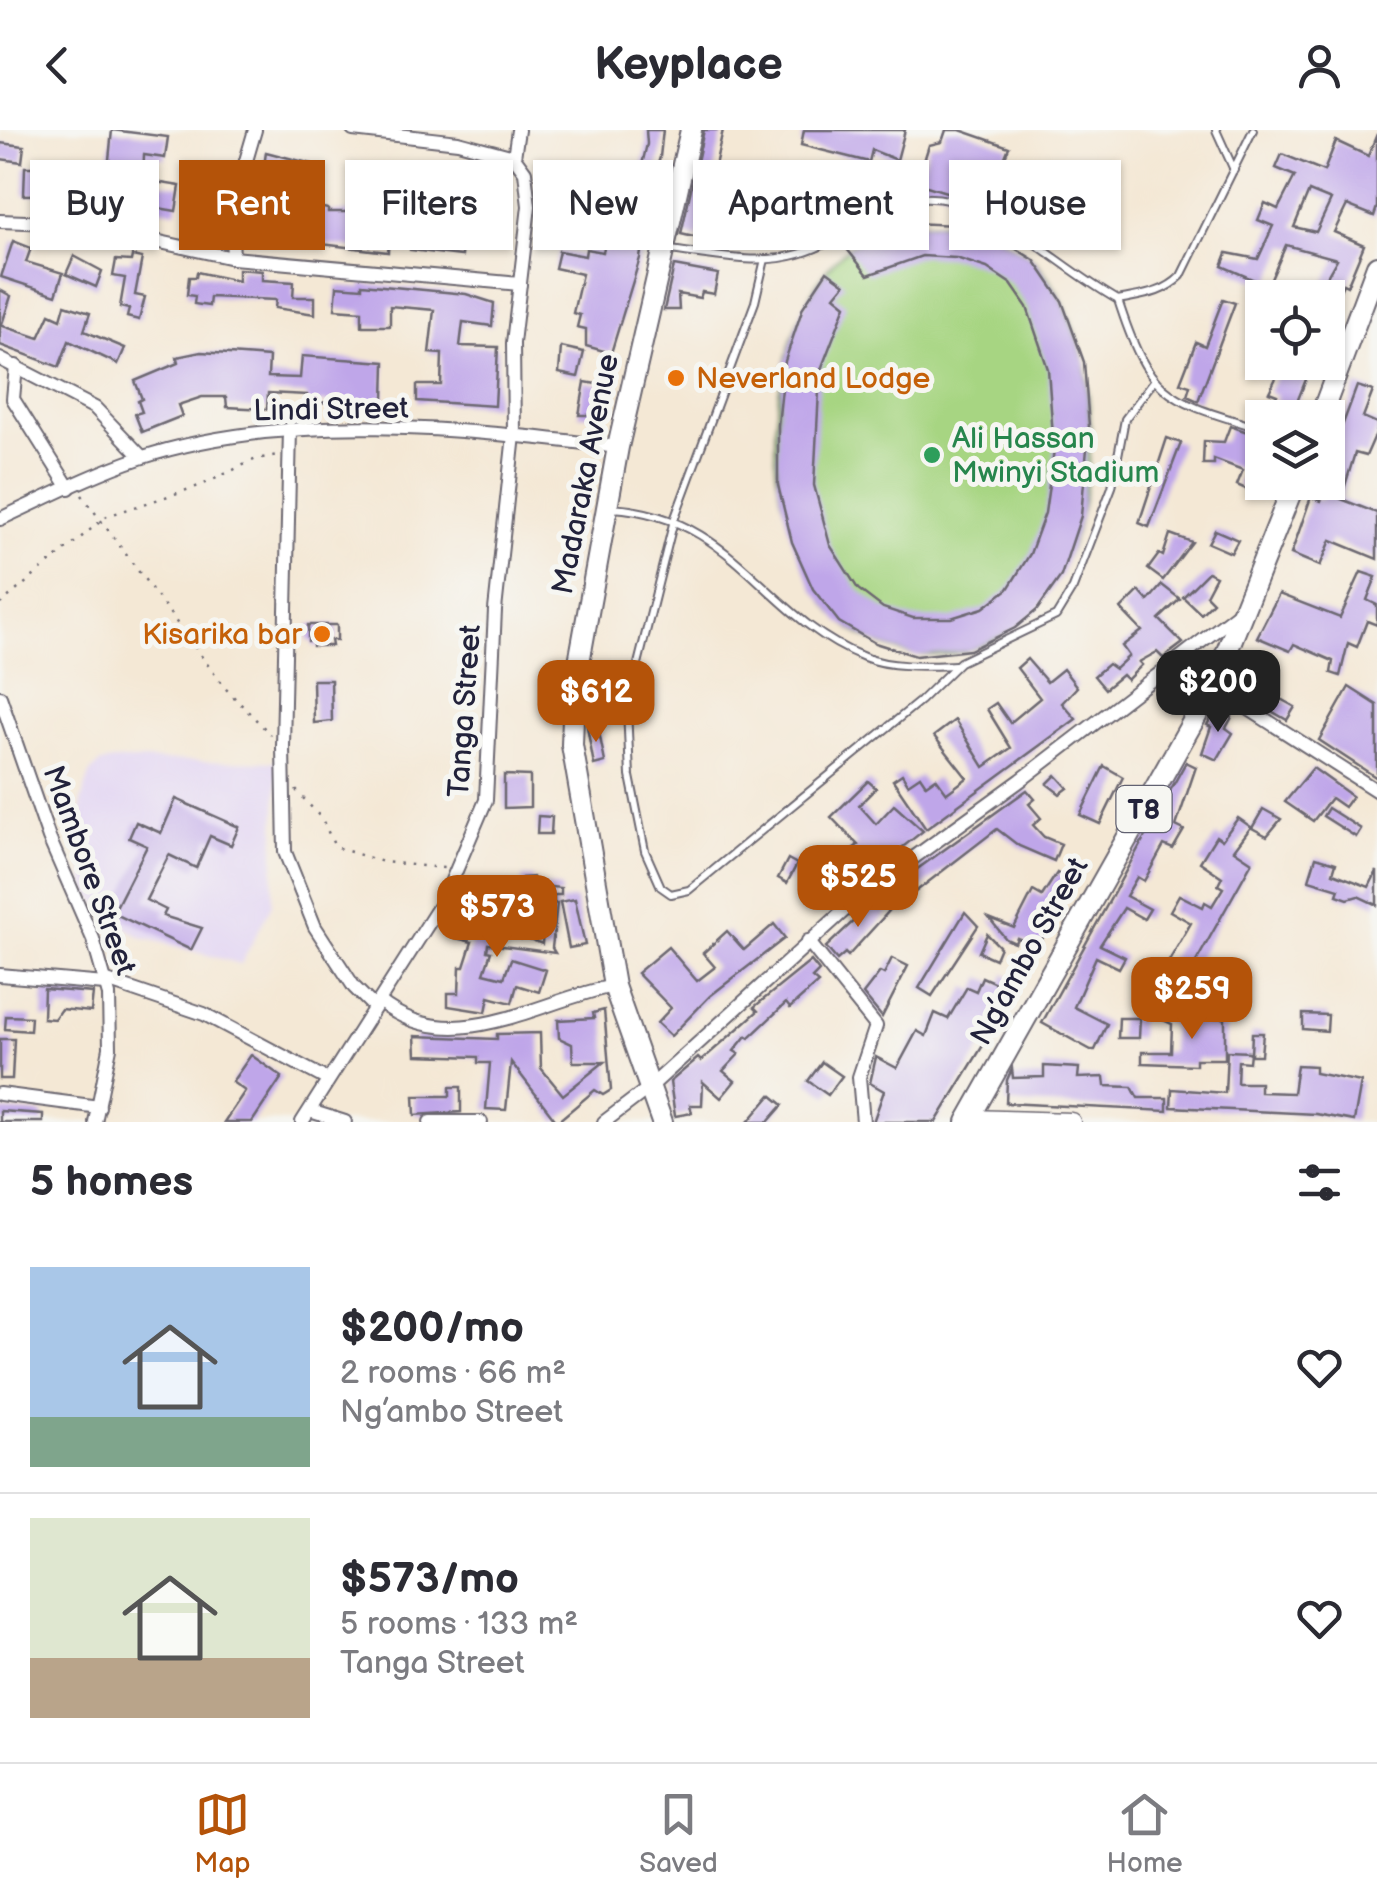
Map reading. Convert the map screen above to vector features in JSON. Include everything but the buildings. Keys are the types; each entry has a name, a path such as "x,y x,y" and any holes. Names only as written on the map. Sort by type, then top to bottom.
{"main road":[{"name":"Madaraka Avenue","path":"673,209 691,130"},
{"name":"Madaraka Avenue","path":"662,1122 614,986 572,745 574,690 618,447 664,250"},
{"path":"1327,400 1377,266"},
{"name":"Ng’ambo Street","path":"968,1120 1213,686 1288,500"},
{"path":"968,1120 1071,1122"}],"street":[{"path":"232,258 230,212 255,130"},
{"path":"353,130 458,142 514,157 518,130"},
{"name":"Tanga Street","path":"306,1117 460,870 486,800 495,610 514,434 510,396 529,186 514,157"},
{"path":"2,227 78,224 232,258 520,284"},
{"path":"0,359 95,408 115,424 142,457"},
{"path":"16,366 13,398 72,486"},
{"path":"290,429 283,747 288,865 315,927 354,986 376,1004 421,1024 456,1028 544,1010 584,991 614,986"},
{"name":"Lindi Street","path":"0,519 142,457 290,429 514,434 618,447"},
{"path":"604,1122 650,1087 858,898 1022,780 1174,658 1244,609"},
{"path":"1213,686 1377,791"},
{"name":"Mambore Street","path":"0,697 49,838 93,939 105,982 111,1030 94,1122"},
{"path":"808,942 876,1026 859,1077 863,1122"},
{"path":"0,975 105,982 204,1014 328,1080"},
{"path":"0,1094 99,1106"},
{"path":"306,1117 345,1122"},
{"path":"430,1122 481,1122"}],"lane":[{"path":"1216,130 1234,170"},
{"path":"1118,300 1168,288 1181,276 1253,130"},
{"path":"673,250 766,260 822,247 881,207 940,199 976,209 1118,300 1131,344 1153,382 1192,408 1245,424"},
{"path":"766,260 755,302 674,520 626,708 630,776 645,851 665,892 689,890 956,665 1056,616 1072,588 1112,487 1125,419 1153,382"},
{"path":"607,507 637,509 674,520 710,538 821,635 866,658 921,666 956,665"}],"path":[{"path":"0,604 58,552 130,505 202,486 256,459 289,453"},
{"path":"72,486 225,688 283,747"},
{"path":"284,776 322,819 334,847 383,862 460,870"}],"shaded area":[{"path":"278,762 272,904 241,964 141,937 107,915 85,888 81,801 91,772 101,763"}],"green space":[{"name":"Ali Hassan Mwinyi Stadium","path":"929,223 949,223 949,250 1019,250 1036,262 1064,304 1082,356 1090,414 1088,474 1076,532 1053,583 1019,623 974,648 918,655 858,634 843,623 820,595 803,558 779,486 776,426 786,358 811,294 846,250 929,250"}],"place":[{"name":"Neverland Lodge","path":"676,378"},
{"name":"Ali Hassan Mwinyi Stadium","path":"932,455"},
{"name":"Kisarika bar","path":"322,634"}]}
